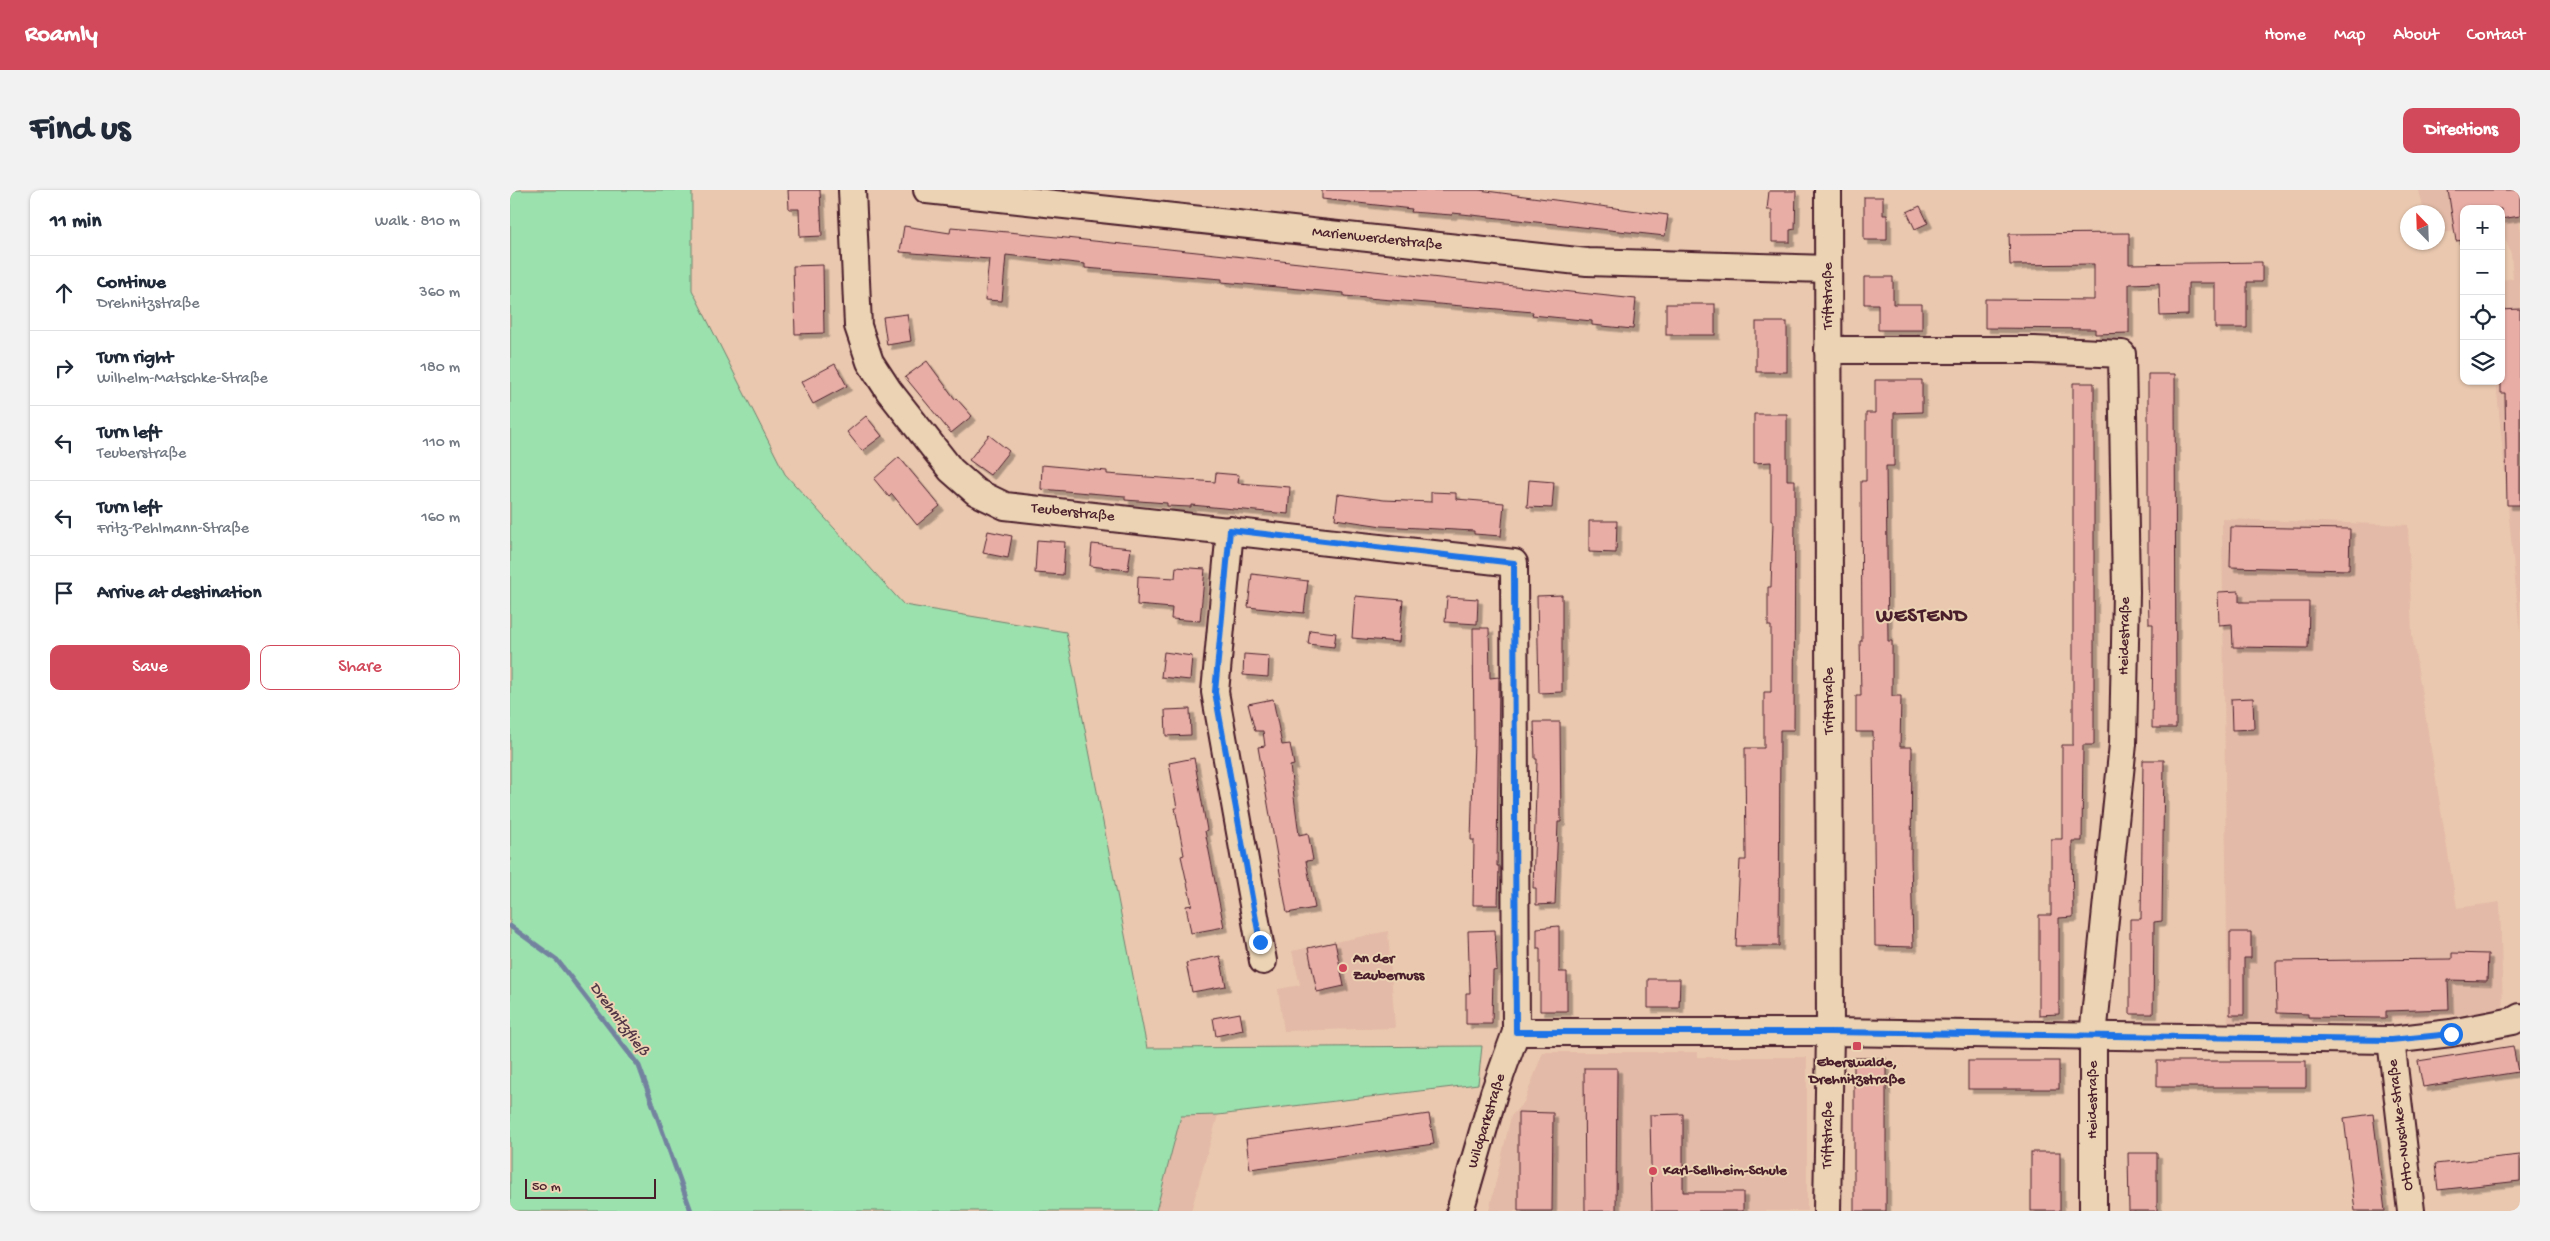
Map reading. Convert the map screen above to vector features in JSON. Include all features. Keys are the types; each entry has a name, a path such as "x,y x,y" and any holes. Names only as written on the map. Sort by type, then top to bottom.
{"street":[{"name":"Teuberstraße","path":"852,190 858,326 870,362 889,391 957,475 976,492 1005,506 1514,563 1516,1032"},
{"name":"Marienwerderstraße","path":"927,190 1587,262 1828,269"},
{"name":"Triftstraße","path":"1827,1211 1830,1032 1828,190"},
{"name":"Heidestraße","path":"1828,350 2034,350 2122,354 2126,592 2123,744 2093,1036 2093,1211"},
{"path":"1230,530 1215,692 1264,961"},
{"path":"1516,1032 1830,1032 2391,1040 2451,1034 2513,1021 2520,1017"},
{"name":"Wildparkstraße","path":"1460,1211 1494,1093 1516,1032"},
{"name":"Otto-Nuschke-Straße","path":"2391,1040 2411,1211"}],"shaded area":[{"path":"2419,190 2520,190 2520,632 2496,385 2505,385 2505,279 2513,278 2511,254 2505,238 2505,205 2460,205 2460,231 2445,232 2445,205 2422,205"},
{"path":"2222,519 2408,525 2412,634 2457,908 2500,902 2503,1012 2228,1029"},
{"name":"An der Zaubernuss","path":"1388,931 1395,1028 1284,1031 1278,989 1300,985 1292,951"},
{"name":"Karl-Sellheim-Schule","path":"1543,1052 1698,1052 1698,1057 1807,1057 1807,1211 1489,1211 1511,1116 1524,1102"},
{"path":"1218,1115 1191,1211 1156,1211 1181,1116"}],"green space":[{"path":"510,190 692,190 692,290 785,474 904,605 1066,632 1147,1048 1482,1046 1478,1084 1218,1115 1181,1116 1156,1211 510,1211"}],"building":[{"path":"788,190 820,190 822,236 800,237 799,209 789,209"},
{"path":"1322,190 1479,190 1668,215 1665,236 1453,213 1452,215 1411,212 1412,209 1322,199"},
{"path":"2448,190 2520,190 2520,216 2505,218 2505,205 2460,205 2460,240 2456,241"},
{"path":"1769,191 1796,191 1795,229 1790,230 1790,242 1772,242 1772,210 1767,210"},
{"path":"1864,197 1883,197 1883,215 1887,215 1887,240 1864,240"},
{"path":"1920,206 1928,223 1915,229 1907,212"},
{"path":"904,226 950,233 951,227 1019,233 1636,299 1633,329 1592,325 1592,321 1532,315 1533,312 1344,296 1344,293 1222,282 1222,279 1085,268 1085,264 1006,255 1002,301 985,300 989,259 900,252"},
{"path":"2129,233 2129,264 2262,262 2262,282 2247,282 2247,328 2215,328 2215,283 2188,283 2188,315 2160,316 2159,283 2129,284 2129,333 2095,334 2095,329 1985,328 1985,299 2094,300 2094,264 2010,265 2009,234"},
{"path":"823,265 824,333 795,334 793,266"},
{"path":"1864,277 1893,277 1893,304 1922,304 1922,330 1878,330 1878,304 1864,304"},
{"path":"1666,304 1715,304 1715,335 1666,335"},
{"path":"2520,309 2520,505 2507,505 2505,393 2501,393 2501,385 2505,385 2505,310"},
{"path":"907,314 911,341 887,345 883,317"},
{"path":"1756,322 1787,322 1787,372 1756,372"},
{"path":"927,361 955,399 972,416 951,433 905,377"},
{"path":"835,364 847,386 813,404 801,382"},
{"path":"2148,374 2175,374 2176,728 2152,728 2153,624 2149,624 2148,578"},
{"path":"1875,380 1922,380 1922,412 1894,413 1894,466 1886,466 1888,641 1892,641 1892,696 1901,696 1900,747 1912,747 1911,858 1913,947 1875,946 1873,732 1856,732 1856,696 1861,696 1861,481 1866,481 1866,413 1875,413"},
{"path":"2073,383 2094,383 2094,745 2083,745 2082,841 2072,841 2073,917 2059,918 2059,1014 2039,1015 2039,915 2051,915 2051,839 2062,839 2062,745 2073,745"},
{"path":"1754,414 1787,414 1787,480 1795,480 1794,730 1780,730 1779,946 1736,946 1740,860 1746,860 1745,748 1764,748 1764,692 1771,692 1771,626 1768,626 1768,587 1771,587 1773,521 1771,521 1771,462 1754,463"},
{"path":"866,416 882,436 862,451 847,432"},
{"path":"989,435 1009,451 990,475 969,460"},
{"path":"899,457 940,506 917,525 892,494 889,497 874,479"},
{"path":"1042,465 1107,471 1107,474 1215,482 1216,473 1239,475 1238,483 1290,487 1288,514 1191,505 1191,507 1167,506 1167,503 1125,500 1125,496 1041,489"},
{"path":"1529,480 1554,482 1552,508 1527,507"},
{"path":"1431,492 1456,493 1456,499 1504,503 1501,536 1474,534 1474,531 1382,526 1335,519 1338,494 1384,500 1431,502"},
{"path":"1589,521 1617,521 1616,553 1589,552"},
{"path":"2231,527 2350,529 2349,570 2230,567"},
{"path":"988,531 1012,536 1008,558 983,553"},
{"path":"1037,540 1065,542 1063,575 1035,573"},
{"path":"1092,544 1131,548 1128,570 1090,566"},
{"path":"1176,567 1205,569 1200,621 1171,619 1172,608 1137,605 1138,576 1175,578"},
{"path":"1252,574 1308,581 1304,613 1248,607"},
{"path":"2239,591 2239,602 2309,602 2308,648 2233,647 2232,624 2219,625 2218,592"},
{"path":"1562,595 1562,692 1539,693 1537,596"},
{"path":"1355,596 1403,600 1399,642 1352,638"},
{"path":"1447,597 1478,599 1477,624 1445,622"},
{"path":"1473,628 1489,628 1490,678 1499,677 1498,905 1473,905 1474,840 1471,840 1474,740"},
{"path":"1310,630 1336,633 1334,647 1308,644"},
{"path":"1164,652 1192,656 1190,680 1161,677"},
{"path":"1244,654 1269,656 1268,677 1243,675"},
{"path":"2253,698 2254,729 2232,730 2231,699"},
{"path":"1273,699 1282,745 1290,744 1294,765 1290,766 1299,835 1308,833 1313,860 1306,861 1315,908 1287,913 1258,747 1265,746 1263,731 1255,731 1248,704"},
{"path":"1190,709 1191,735 1166,736 1165,710"},
{"path":"1534,722 1560,722 1561,822 1558,822 1555,904 1536,905 1536,888 1533,888 1537,759 1535,759"},
{"path":"1194,758 1207,830 1205,831 1224,927 1191,933 1186,906 1192,905 1181,856 1184,855 1169,763"},
{"path":"2143,760 2164,760 2162,921 2154,922 2153,1014 2130,1014 2130,919 2141,919"},
{"path":"1559,926 1559,972 1567,972 1567,1011 1540,1011 1540,948 1537,948 1537,928"},
{"path":"1495,930 1497,970 1493,971 1492,1024 1466,1024 1466,993 1470,993 1468,931"},
{"path":"2230,932 2251,932 2251,958 2244,958 2244,1015 2230,1015"},
{"path":"1335,942 1344,986 1317,992 1308,948"},
{"path":"2452,953 2488,954 2487,981 2448,980 2449,1009 2386,1011 2386,1018 2308,1017 2308,1014 2277,1013 2276,961 2452,959"},
{"path":"1220,956 1226,986 1192,992 1186,963"},
{"path":"1648,979 1680,979 1679,1008 1648,1008"},
{"path":"1240,1013 1243,1030 1216,1036 1213,1018"},
{"path":"2513,1046 2518,1072 2423,1087 2418,1061"},
{"path":"1854,1058 1886,1058 1886,1211 1854,1211"},
{"path":"1968,1061 2059,1061 2059,1089 1968,1089"},
{"path":"2157,1061 2306,1061 2306,1087 2157,1087"},
{"path":"1584,1068 1617,1068 1616,1211 1585,1211"},
{"path":"1518,1112 1553,1113 1552,1211 1518,1211"},
{"path":"1429,1114 1434,1144 1250,1169 1246,1139"},
{"path":"1683,1114 1683,1192 1743,1192 1743,1211 1652,1211 1650,1115"},
{"path":"2373,1114 2385,1211 2355,1211 2344,1118"},
{"path":"2031,1152 2060,1152 2060,1211 2031,1211"},
{"path":"2128,1153 2157,1153 2157,1211 2129,1211"},
{"path":"2520,1155 2520,1181 2438,1190 2435,1164"}],"waterway":[{"name":"Drehnitzfließ","path":"510,926 557,960 639,1066 691,1211"}],"place":[{"name":"An der Zaubernuss","path":"1343,968"},
{"name":"Eberswalde, Drehnitzstraße","path":"1857,1046"},
{"name":"Karl-Sellheim-Schule","path":"1653,1171"}],"district":[{"name":"WESTEND","path":"1922,617"}],"route":[{"path":"1260,942 1248,886 1215,692 1230,530 1514,563 1516,1032 1830,1032 1994,1036 2391,1040 2451,1034"}]}
